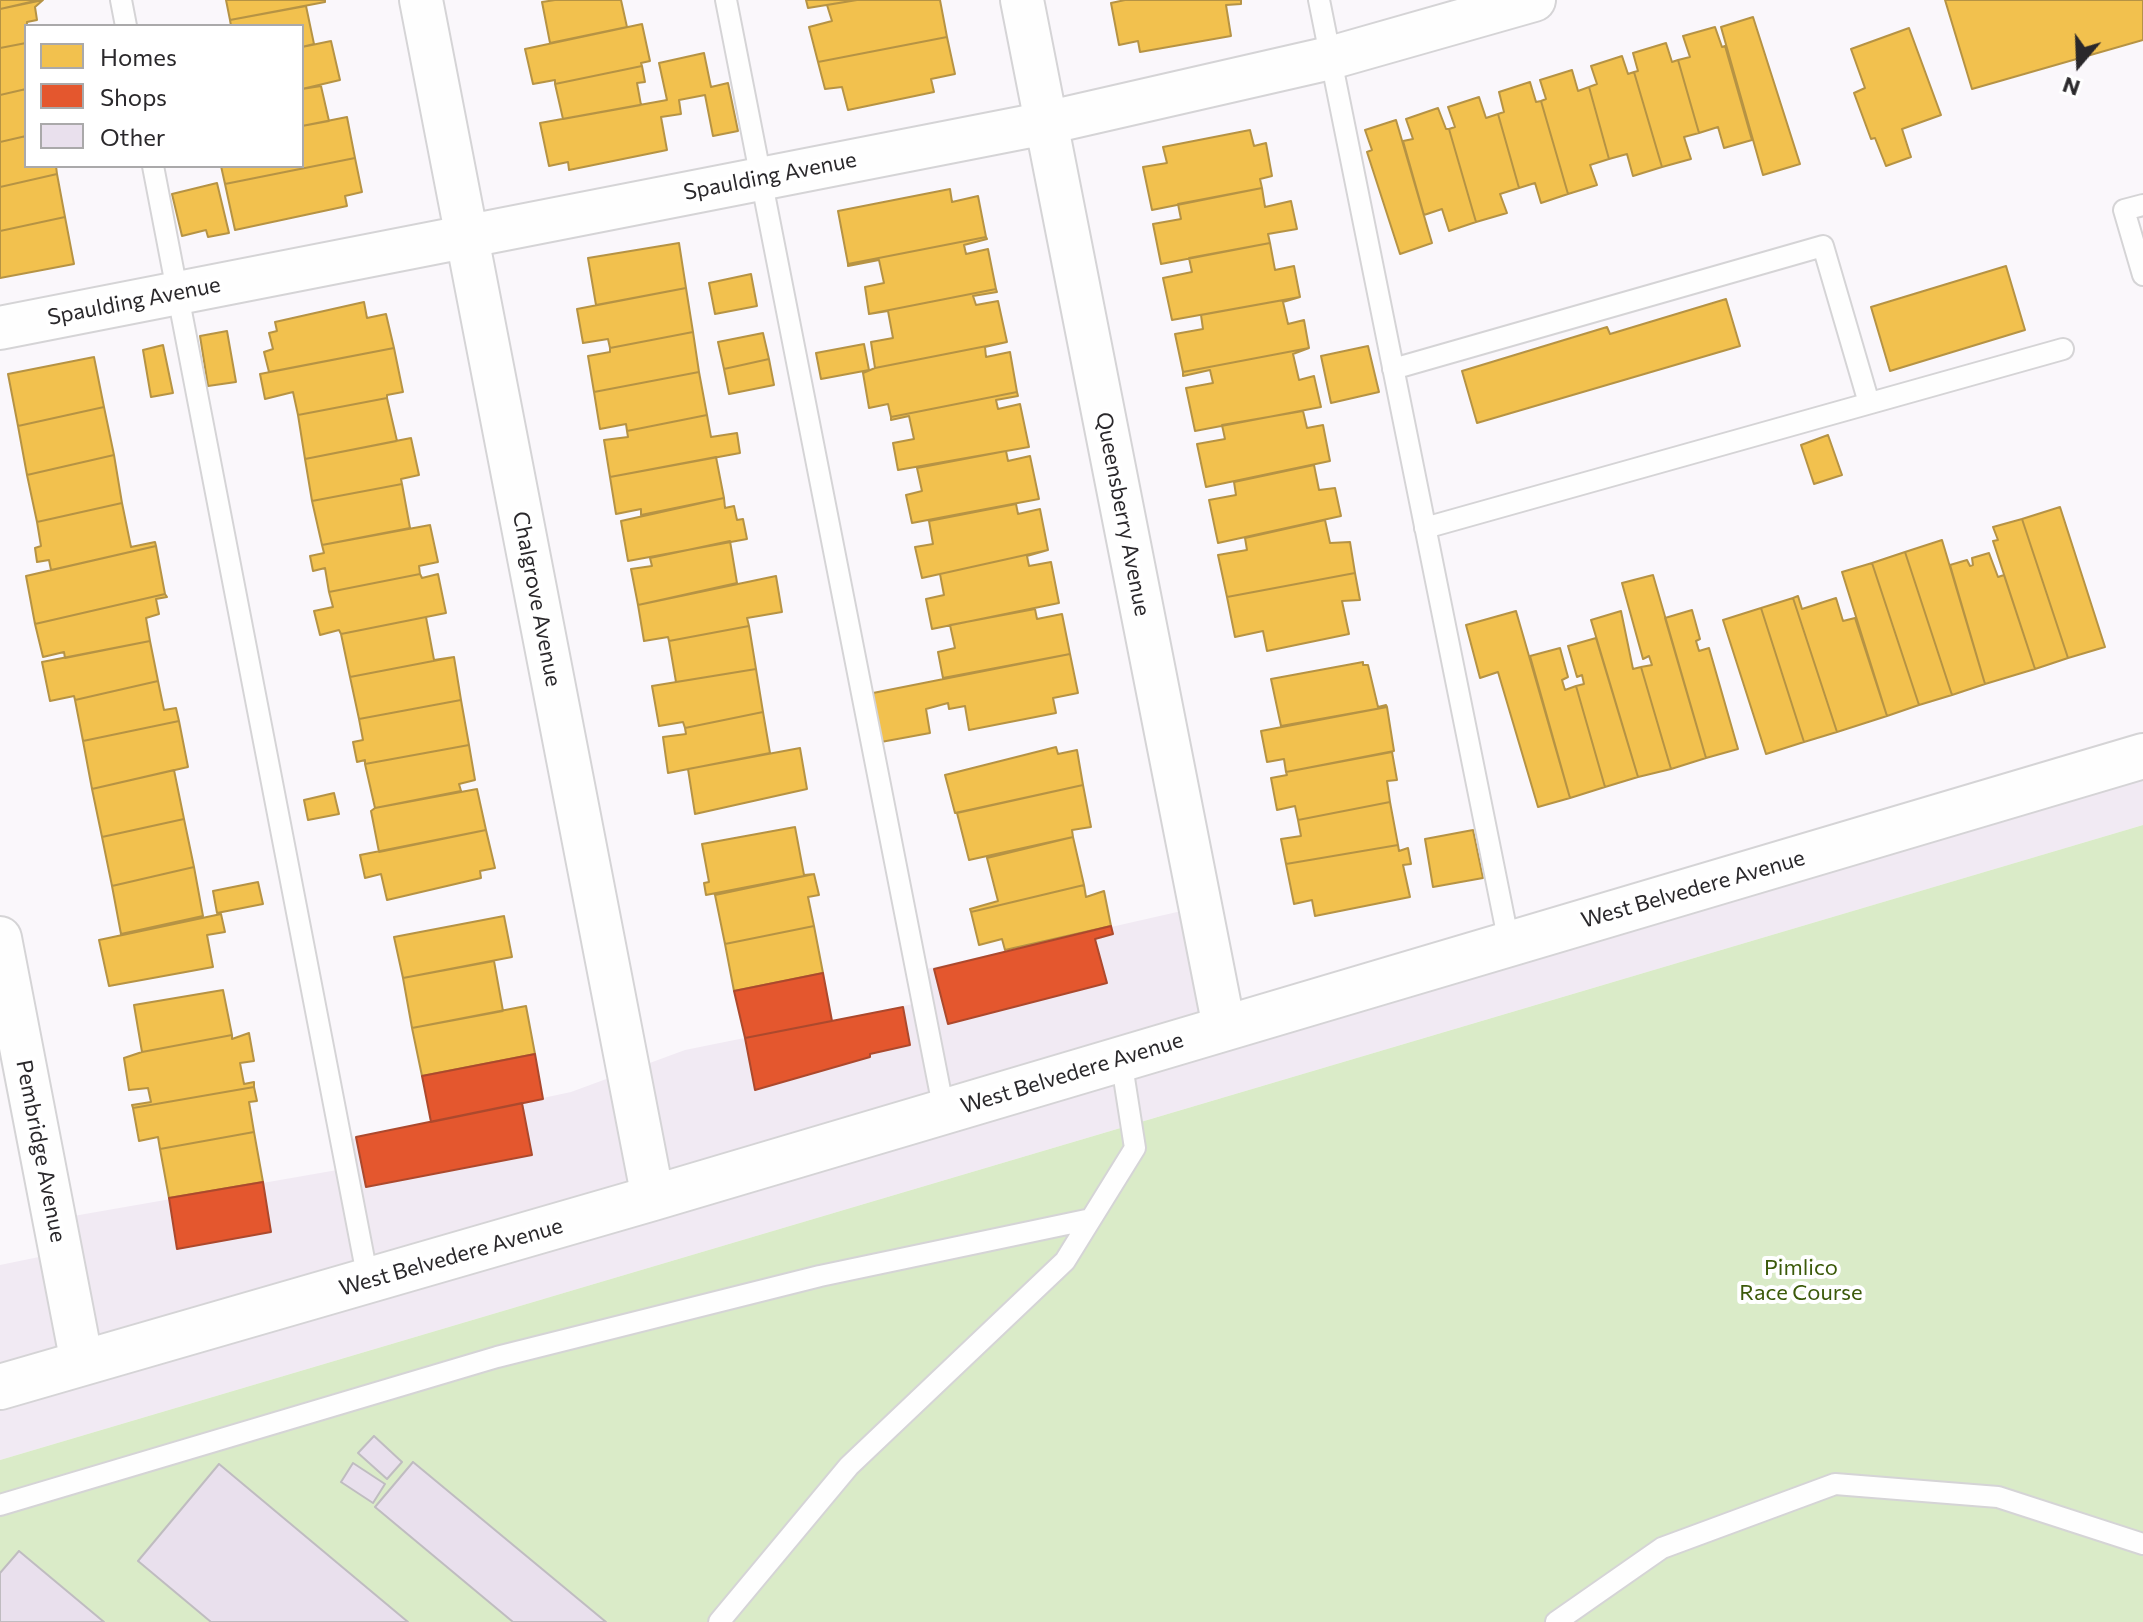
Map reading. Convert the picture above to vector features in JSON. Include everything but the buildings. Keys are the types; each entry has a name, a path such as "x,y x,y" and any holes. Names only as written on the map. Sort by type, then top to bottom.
{"main road":[{"name":"West Belvedere Avenue","path":"0,1387 653,1198 2143,756"}],"street":[{"name":"Chalgrove Avenue","path":"421,0 653,1198"},
{"name":"Queensberry Avenue","path":"1022,0 1224,1027"},
{"name":"Spaulding Avenue","path":"0,328 1046,123 1330,58 1534,0"},
{"name":"Pembridge Avenue","path":"0,938 82,1363"}],"lane":[{"path":"121,0 126,24"},
{"path":"726,0 944,1111"},
{"path":"1319,0 1509,943"},
{"path":"153,168 368,1280"},
{"path":"2143,205 2124,210 2143,275"},
{"path":"1393,369 1823,246 1869,403"},
{"path":"1425,528 2063,349"},
{"path":"719,1622 849,1466 1065,1261 1135,1148 1121,1059"},
{"path":"0,1505 497,1357 820,1276 1091,1219"},
{"path":"1556,1622 1662,1548 1835,1484 1998,1497 2143,1544"}],"shaded area":[{"path":"2143,755 2143,825 0,1460 0,1265 68,1251 62,1218 343,1169 340,1145 355,1138 571,1092 685,1050 918,1003 913,972 1208,905 1231,1022"}],"green space":[{"name":"Pimlico Race Course","path":"2143,825 2143,1622 0,1622 0,1460"}]}
